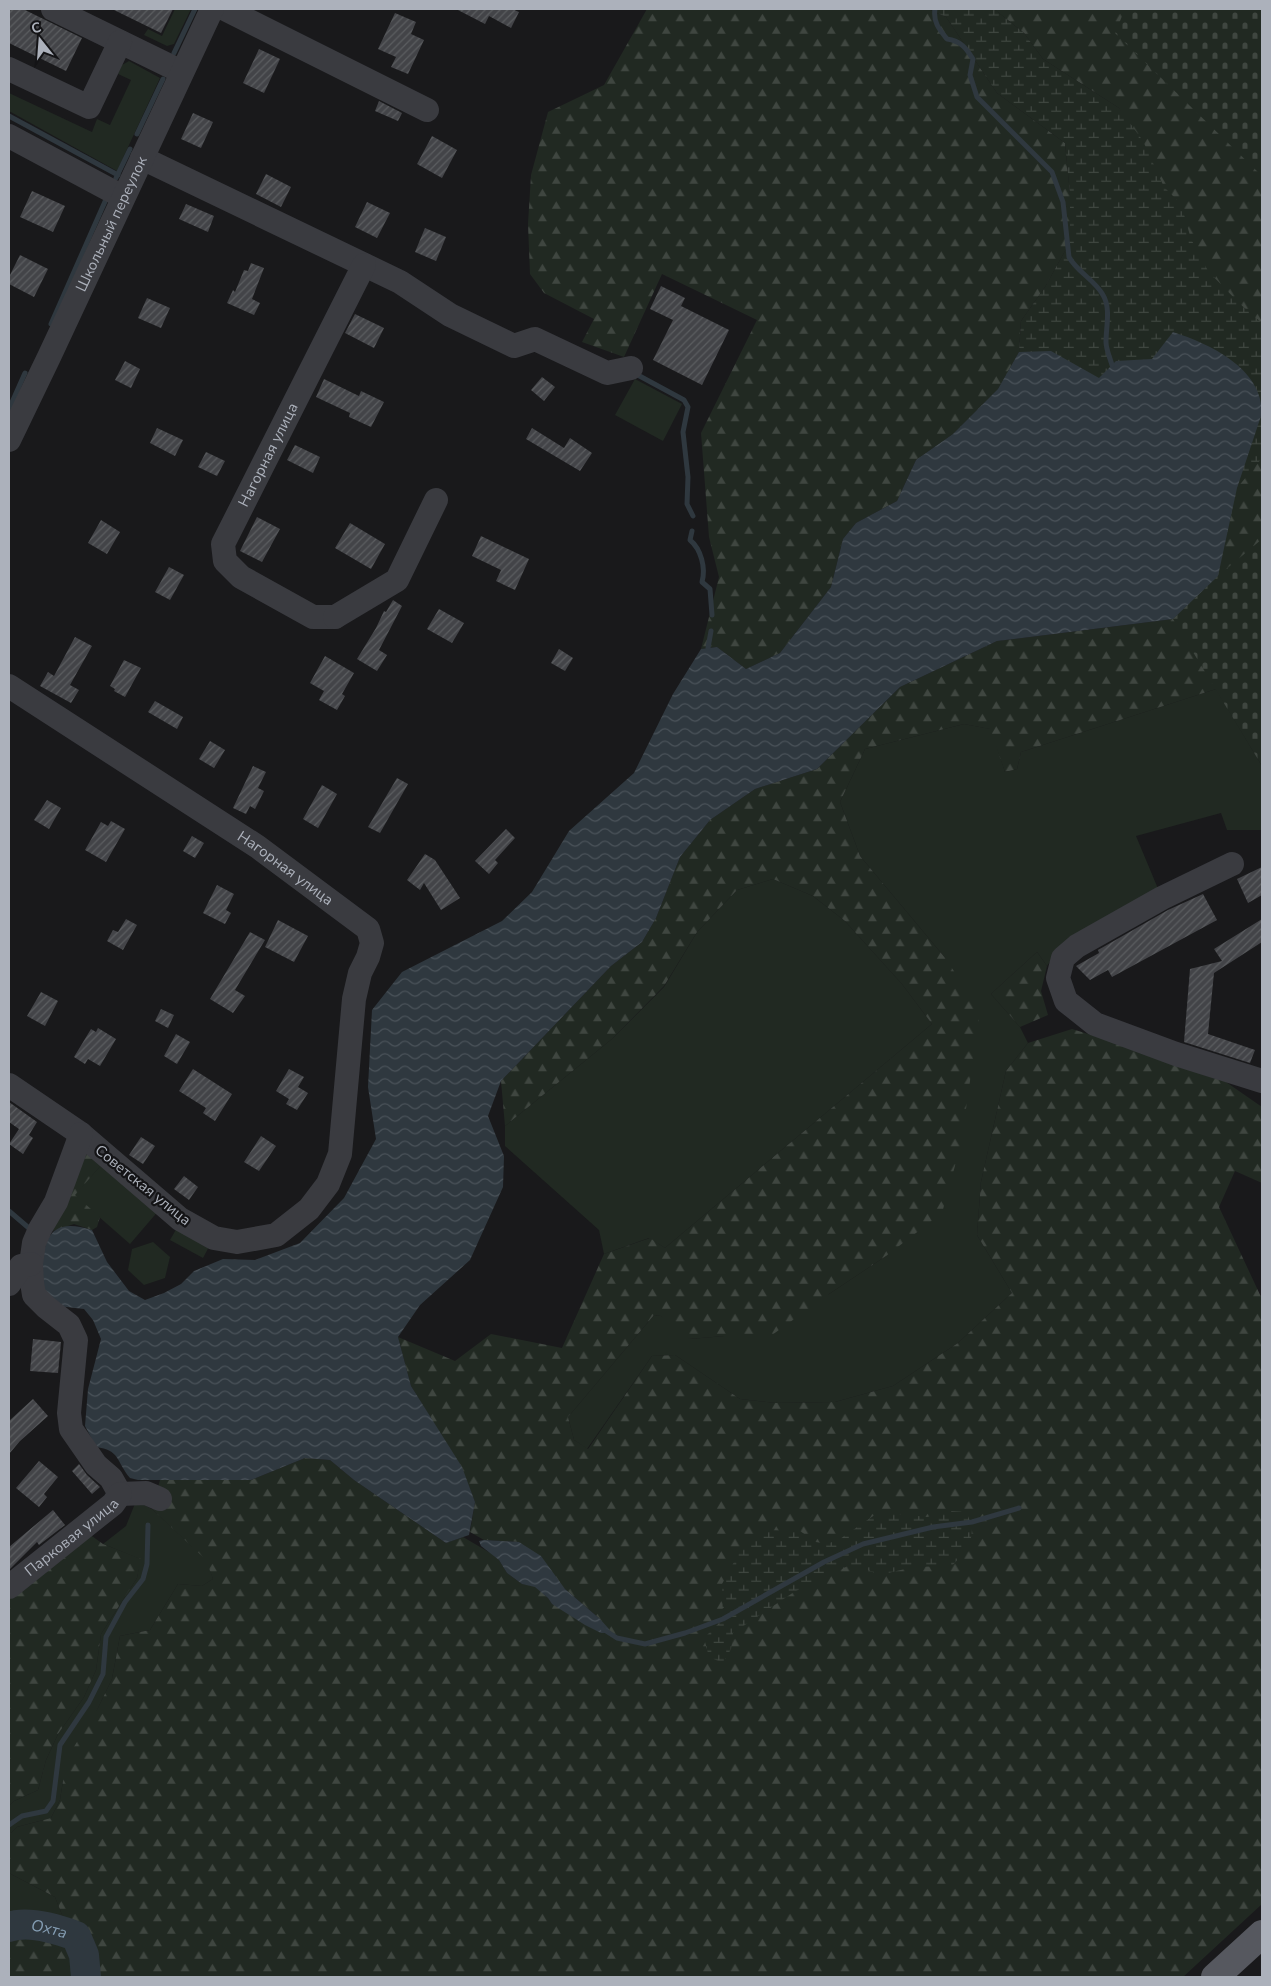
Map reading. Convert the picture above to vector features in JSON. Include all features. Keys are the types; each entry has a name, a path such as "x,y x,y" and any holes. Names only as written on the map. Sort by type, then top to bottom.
{"main road":[{"path":"1215,1977 1261,1938"}],"street":[{"path":"53,9 182,72"},
{"name":"Школьный переулок","path":"9,440 212,9"},
{"path":"224,9 427,110"},
{"path":"9,69 89,107 120,42"},
{"path":"9,136 124,197"},
{"path":"142,158 400,282 450,315 514,346 535,338 606,373 631,368"},
{"name":"Нагорная улица","path":"364,265 223,544 218,568 241,577 313,616 334,624 397,580 436,500"},
{"name":"Нагорная улица","path":"9,686 258,848 368,929 372,943 360,973 354,998 340,1154"},
{"path":"1232,864 1162,898 1077,946 1063,958 1058,978 1066,1001 1095,1024 1176,1054 1262,1081"},
{"name":"Советская улица","path":"9,1085 81,1134 180,1218 214,1238 237,1242 276,1235 309,1209 328,1184 340,1154"},
{"name":"Парковая улица","path":"9,1587 113,1504 120,1494 111,1478 96,1465 71,1429 69,1413 76,1340 69,1326 34,1295 31,1264 34,1243 56,1202 81,1134"},
{"path":"9,1284 21,1266 31,1264"},
{"path":"120,1494 146,1493 160,1499"}],"green space":[{"path":"175,9 191,9 174,44 167,46 144,35 148,29 162,36"},
{"path":"647,9 928,9 946,17 997,93 1065,143 1070,194 1070,242 1045,287 1021,321 1019,352 998,389 953,434 916,460 897,501 856,523 843,539 831,587 780,653 746,669 717,647 701,649 719,577 709,537 701,433 757,320 662,274 624,357 582,342 594,319 544,293 530,274 528,224 531,175 548,112 604,85"},
{"path":"928,9 994,9 1024,33 1043,59 1119,108 1143,141 1164,187 1181,204 1191,239 1208,271 1240,304 1262,323 1262,458 1237,488 1218,576 1173,619 916,460 953,434 998,389 1019,352 1021,321 1045,287 1070,242 1070,194 1065,143 997,93 946,17"},
{"path":"994,9 1262,9 1262,402 1119,108 1043,59 1024,33"},
{"path":"1125,9 1262,9 1262,176 1115,33"},
{"path":"129,61 160,78 117,171 9,111 9,93 92,132 97,119 110,125 131,80 118,74 122,65"},
{"path":"635,379 682,404 663,441 615,415"},
{"path":"1262,413 1262,764 1216,689 1021,752 1017,769 1005,772 990,729 964,724 865,749 840,802 860,856 946,959 980,1011 961,1144 942,1213 886,1256 772,1335 689,1339 676,1337 661,1316 654,1315 568,1417 574,1440 588,1449 652,1356 675,1355 740,1399 776,1403 835,1402 893,1386 958,1343 1012,1293 977,1235 981,1182 1006,1071 1028,1043 1072,1029 1213,1073 1262,1107 1262,1183 1235,1171 1219,1207 1262,1299 1262,1904 1183,1977 91,1977 90,1952 80,1931 65,1922 55,1897 9,1873 9,1835 17,1827 51,1818 60,1800 63,1781 72,1750 98,1708 112,1679 120,1636 150,1630 178,1584 202,1586 213,1579 206,1560 152,1509 160,1480 251,1480 305,1458 330,1460 354,1480 446,1543 463,1537 492,1554 499,1560 507,1573 522,1584 535,1586 552,1604 600,1619 565,1589 519,1542 484,1540 470,1532 475,1502 461,1467 411,1386 398,1337 455,1361 491,1334 562,1348 604,1254 650,1238 665,1248 932,1024 902,984 845,921 813,896 773,879 737,890 697,932 664,986 613,1038 505,1126 501,1081 611,966 642,942 656,918 680,857 710,820 755,789 817,769 900,687 997,641 1173,619 1237,488"},
{"path":"1262,539 1262,766 1173,619 1218,576"},
{"path":"1216,689 1262,766 1262,830 1227,830 1221,813 1136,836 1159,891 1058,951 1047,966 1037,952 991,994 1020,1027 1028,1043 1006,1071 981,1182 977,1235 1012,1293 958,1343 893,1386 835,1402 776,1403 740,1399 675,1355 652,1356 587,1449 574,1440 568,1417 654,1315 661,1316 689,1339 724,1336 829,1294 886,1256 946,959 860,856 840,802 865,749 964,724 991,729 1005,772 1017,769 1021,752"},
{"path":"773,879 813,896 845,921 902,984 932,1024 665,1248 649,1238 604,1254 599,1230 505,1146 505,1126 613,1038 664,987 697,932 737,890"},
{"path":"1037,952 1047,966 1041,991 1048,1015 1020,1027 991,994"},
{"path":"86,1152 103,1163 75,1195 100,1217 97,1227 92,1230 74,1224 53,1231 58,1212"},
{"path":"105,1161 160,1209 130,1244 74,1195"},
{"path":"178,1226 211,1243 203,1258 170,1240"},
{"path":"153,1242 170,1257 165,1278 144,1285 128,1270 132,1249"},
{"path":"136,1501 152,1509 207,1560 213,1579 202,1586 178,1584 150,1630 120,1636 112,1679 63,1781 60,1800 51,1818 17,1827 9,1835 9,1806 14,1801 38,1790 46,1760 58,1734 84,1697 96,1670 101,1634 137,1578 140,1559 103,1544 126,1526"},
{"path":"950,1511 966,1512 972,1528 972,1535 967,1548 952,1566 914,1567 879,1575 864,1568 850,1565 794,1592 733,1633 731,1649 723,1663 709,1657 704,1638 723,1619 722,1584 746,1540 766,1530 800,1531 816,1542 827,1544 840,1539 879,1512 927,1517"},
{"path":"89,1534 103,1544 141,1559 137,1578 101,1634 96,1670 84,1697 58,1734 46,1760 38,1790 14,1801 9,1806 9,1594"},
{"path":"9,1873 55,1897 65,1922 25,1916 9,1920"},
{"path":"21,1932 57,1935 72,1943 81,1958 81,1977 9,1977 9,1939"}],"water":[{"path":"1173,332 1203,343 1231,360 1244,371 1260,397 1262,413 1237,488 1218,576 1173,619 997,641 900,687 817,769 755,789 710,820 680,857 656,918 642,942 611,966 501,1081 488,1116 504,1156 503,1187 470,1260 420,1305 398,1337 411,1386 462,1467 475,1502 469,1535 446,1543 354,1480 330,1460 305,1458 251,1480 138,1480 130,1478 114,1454 104,1448 96,1447 85,1426 88,1389 101,1339 93,1320 84,1309 58,1306 42,1288 45,1249 48,1239 54,1231 63,1227 75,1226 92,1230 107,1262 129,1291 145,1300 181,1284 194,1271 223,1259 255,1260 300,1243 344,1198 376,1139 368,1087 372,1010 402,972 502,921 532,892 569,831 634,773 673,694 701,649 717,647 746,669 780,653 831,587 843,539 856,523 897,501 916,460 953,434 998,389 1019,352 1051,351 1099,378 1116,361 1152,359"},
{"path":"479,1541 519,1542 541,1556 565,1589 600,1619 609,1629 608,1633 601,1633 585,1625 552,1604 535,1587 522,1584 507,1573 499,1560 481,1546"}],"building":[{"path":"9,9 23,9 82,38 66,71 9,43"},
{"path":"112,9 173,9 161,33"},
{"path":"456,9 512,9 519,12 511,28 489,16 485,24"},
{"path":"395,13 416,22 411,34 424,40 408,74 391,67 396,57 378,49"},
{"path":"259,49 280,59 264,93 243,83"},
{"path":"379,101 402,113 398,121 375,111"},
{"path":"193,113 213,122 201,148 181,139"},
{"path":"432,136 457,150 442,178 417,164"},
{"path":"266,174 291,187 281,207 256,194"},
{"path":"32,191 65,206 53,232 20,217"},
{"path":"367,202 390,213 377,238 355,227"},
{"path":"186,204 214,216 208,232 179,219"},
{"path":"425,228 446,237 436,261 415,252"},
{"path":"20,255 48,269 34,297 9,284 9,277"},
{"path":"251,263 264,268 252,299 260,303 254,315 227,303 233,290 235,292 244,270 248,271"},
{"path":"661,286 685,298 681,306 729,330 702,385 653,360 673,320 650,309"},
{"path":"147,298 170,308 161,328 138,318"},
{"path":"355,314 384,328 374,348 345,333"},
{"path":"125,361 140,369 131,388 115,380"},
{"path":"542,377 555,387 544,401 531,390"},
{"path":"324,379 359,396 361,391 384,402 371,427 349,417 350,413 316,397"},
{"path":"157,428 183,440 175,456 150,443"},
{"path":"532,428 564,448 570,438 592,453 580,471 526,439"},
{"path":"295,445 320,457 313,473 287,460"},
{"path":"206,452 225,461 217,476 198,467"},
{"path":"257,517 280,529 262,562 240,551"},
{"path":"101,520 120,532 107,554 88,543"},
{"path":"350,523 385,544 371,569 335,548"},
{"path":"481,536 529,559 515,590 496,581 501,570 472,556"},
{"path":"169,567 184,575 170,600 155,592"},
{"path":"393,600 402,606 379,650 387,655 377,671 357,659 384,611 386,612"},
{"path":"439,609 464,623 452,643 427,629"},
{"path":"75,637 92,646 70,685 79,690 71,703 40,686 48,672 54,676"},
{"path":"559,649 573,658 565,671 551,663"},
{"path":"325,656 354,673 342,694 345,696 337,710 319,700 324,691 310,683"},
{"path":"124,660 141,668 125,697 114,691 115,689 110,686"},
{"path":"155,701 183,717 177,729 148,712"},
{"path":"210,741 225,750 214,768 199,759"},
{"path":"253,766 266,772 258,788 264,791 255,809 250,806 246,814 233,808"},
{"path":"397,778 408,784 380,833 368,827"},
{"path":"322,785 337,794 318,828 303,819"},
{"path":"47,800 61,808 49,829 34,820"},
{"path":"111,821 125,829 106,862 85,850 101,822 108,826"},
{"path":"506,829 515,838 495,860 498,863 489,874 475,861"},
{"path":"192,836 204,843 195,858 183,851"},
{"path":"425,854 435,860 460,898 441,910 424,883 420,890 407,880"},
{"path":"1262,867 1262,895 1248,903 1237,879"},
{"path":"217,885 234,894 226,910 231,913 225,924 203,913"},
{"path":"1203,894 1217,920 1112,977 1108,970 1090,980 1076,966 1099,953 1098,950 1168,910"},
{"path":"126,919 137,925 123,950 107,941 113,930 118,932"},
{"path":"1262,919 1262,942 1214,973 1208,1034 1255,1050 1250,1063 1184,1042 1190,969 1222,961 1214,949"},
{"path":"278,920 308,936 294,962 265,947"},
{"path":"250,932 265,940 235,990 245,996 233,1013 210,999"},
{"path":"41,992 58,1001 45,1026 27,1016"},
{"path":"161,1009 174,1015 168,1028 155,1021"},
{"path":"98,1028 116,1039 100,1066 88,1059 85,1064 74,1057 91,1029 96,1032"},
{"path":"176,1034 190,1042 177,1064 164,1056"},
{"path":"193,1069 232,1094 215,1121 203,1113 206,1108 179,1091"},
{"path":"289,1069 304,1077 298,1087 308,1093 297,1110 286,1104 289,1099 276,1091"},
{"path":"9,1102 37,1122 29,1135 33,1138 23,1154 9,1144 19,1129 9,1122"},
{"path":"261,1136 276,1146 259,1171 244,1162"},
{"path":"141,1137 155,1146 143,1164 129,1155"},
{"path":"184,1176 198,1187 189,1200 174,1189"},
{"path":"33,1339 61,1342 58,1373 30,1371"},
{"path":"33,1399 48,1416 20,1441 9,1454 9,1421"},
{"path":"39,1461 58,1477 44,1494 47,1497 39,1507 16,1488"},
{"path":"79,1464 87,1475 100,1487 92,1494 72,1471"},
{"path":"53,1510 65,1525 39,1545 37,1542 9,1570 9,1547"}],"waterway":[{"path":"174,53 195,9"},
{"path":"935,9 936,22 941,32 947,39 956,41 963,46 973,59 970,75 977,97 1052,172 1063,202 1069,257 1100,290 1107,306 1106,345 1112,365"},
{"path":"137,134 163,79"},
{"path":"9,116 118,175"},
{"path":"116,178 130,149"},
{"path":"51,324 107,197"},
{"path":"9,409 25,373"},
{"path":"634,373 684,400 688,407 683,432 688,477 687,504 693,516"},
{"path":"692,531 690,540 697,548 703,565 702,582 710,589 712,615"},
{"path":"708,648 711,631"},
{"path":"9,1211 30,1229"},
{"path":"603,1629 617,1638 645,1644 685,1633 723,1619 824,1562 863,1544 933,1527 972,1522 1019,1508"},
{"path":"9,1825 22,1816 46,1811 53,1801 60,1745 89,1702 103,1674 106,1637 125,1602 143,1579 147,1564 148,1525"},
{"name":"Охта","path":"9,1927 25,1924 34,1925 76,1936 84,1955 86,1977"}]}
